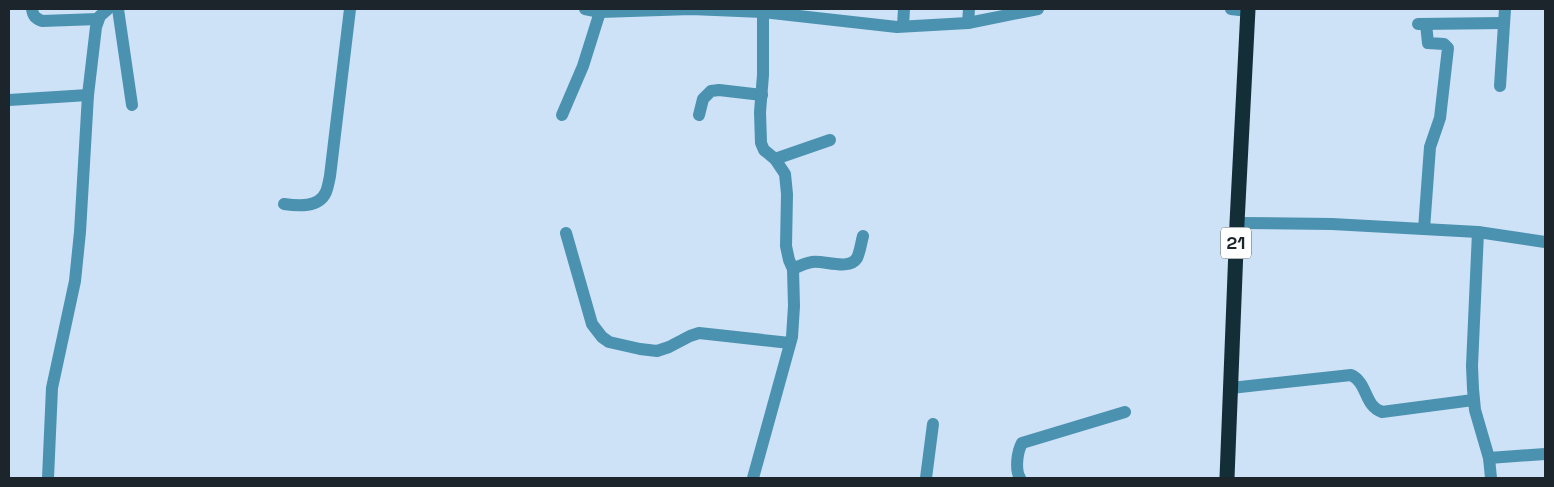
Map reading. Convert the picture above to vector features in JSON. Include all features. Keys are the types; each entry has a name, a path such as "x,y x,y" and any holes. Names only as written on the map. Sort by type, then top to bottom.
{"highway":[{"name":"21","path":"1226,478 1248,10"}],"street":[{"path":"32,9 33,16 42,21 98,20"},
{"path":"48,478 52,388 75,281 80,232 88,95 98,20 108,9"},
{"path":"118,9 132,105"},
{"path":"284,204 304,206 316,202 325,194 330,176 350,9"},
{"path":"586,9 600,12 691,9 814,13 903,26 968,23 1038,9"},
{"path":"903,26 904,9"},
{"path":"968,23 969,9"},
{"path":"1231,9 1248,10"},
{"path":"1500,86 1505,9"},
{"path":"562,115 583,66 600,12"},
{"path":"754,478 790,343 794,306 793,269 786,246 786,174 775,158 764,150 761,143 763,12"},
{"path":"1424,229 1430,147 1440,118 1448,48 1444,44 1428,43 1422,24 1504,23"},
{"path":"698,115 703,99 710,92 720,90 762,95"},
{"path":"9,100 88,95"},
{"path":"775,158 830,140"},
{"path":"1237,223 1332,224 1478,232 1545,242"},
{"path":"1478,232 1472,366 1473,400 1489,458 1491,478"},
{"path":"566,233 592,324 602,337 609,342 657,351 699,333 790,343"},
{"path":"793,269 810,262 852,263 856,259 863,236"},
{"path":"1231,388 1351,375 1356,377 1364,388 1371,406 1375,410 1382,412 1473,400"},
{"path":"1020,478 1017,474 1018,452 1022,443 1125,412"},
{"path":"926,478 933,424"},
{"path":"1489,458 1545,454"}]}
